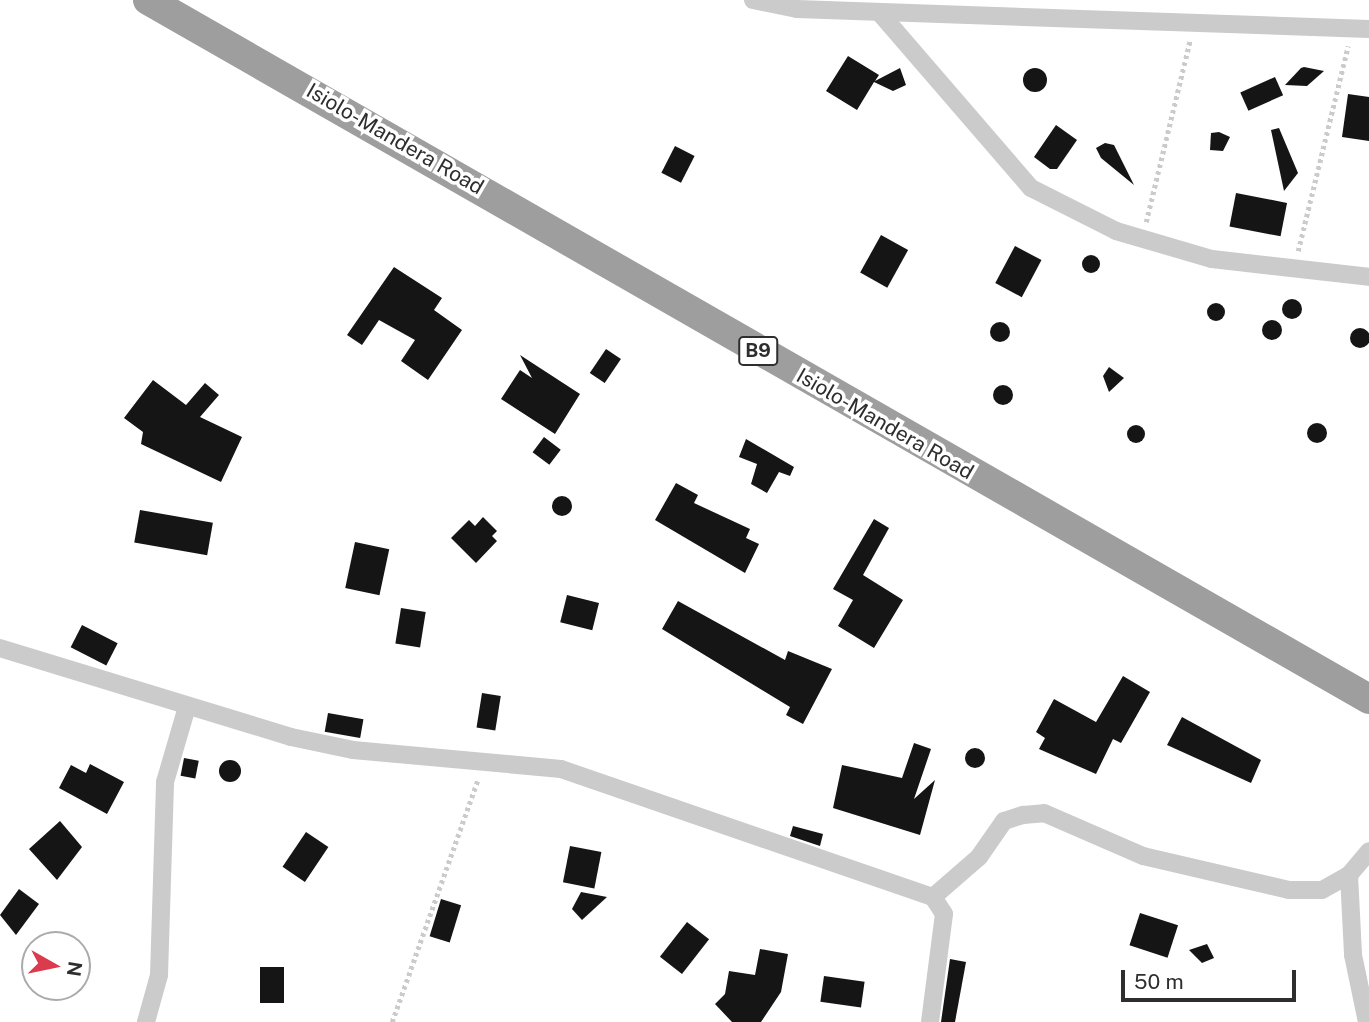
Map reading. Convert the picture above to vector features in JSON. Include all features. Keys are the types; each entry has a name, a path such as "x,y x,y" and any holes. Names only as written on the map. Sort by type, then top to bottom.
{"highway":[{"name":"Isiolo-Mandera Road","path":"148,0 1369,699"}],"street":[{"path":"753,0 797,9 1361,28"},
{"path":"879,12 1031,188 1116,231 1212,259 1369,277"},
{"path":"0,648 186,710 353,750 561,769 933,897 944,914 930,1022"},
{"path":"146,1022 159,975 165,782 186,710"},
{"path":"933,897 979,857 1004,821 1044,813 1143,856 1289,890 1322,890 1349,875 1369,851"},
{"path":"1349,875 1353,955 1367,1022"}],"path":[{"path":"1142,237 1194,22"},
{"path":"1292,270 1361,28"},
{"path":"392,1022 485,760"}],"building":[{"path":"848,56 879,75 875,81 900,68 906,85 893,91 874,82 857,110 826,91"},
{"path":"1035,68 1044,71 1047,80 1044,89 1035,92 1026,89 1023,80 1026,71"},
{"path":"1301,68 1324,71 1307,86 1285,85"},
{"path":"1275,77 1283,95 1248,111 1240,92"},
{"path":"1348,94 1369,97 1369,141 1342,137"},
{"path":"1056,125 1077,140 1057,169 1050,169 1034,157"},
{"path":"1279,128 1298,173 1284,191 1271,130"},
{"path":"1219,132 1230,137 1223,151 1210,150 1211,133"},
{"path":"1105,143 1114,145 1134,185 1101,158 1096,148"},
{"path":"675,146 695,156 681,183 661,173"},
{"path":"1236,193 1287,203 1281,236 1230,226"},
{"path":"881,235 908,250 887,288 860,273"},
{"path":"1015,246 1041,260 1022,297 995,283"},
{"path":"1087,255 1095,255 1100,264 1098,271 1087,273 1082,268 1082,260"},
{"path":"394,267 442,298 434,310 462,330 428,380 401,361 415,340 379,320 362,345 347,335"},
{"path":"1292,299 1299,302 1302,309 1299,316 1292,319 1285,316 1282,309 1285,302"},
{"path":"1212,303 1220,303 1225,312 1223,319 1212,321 1207,316 1207,308"},
{"path":"1272,320 1279,323 1282,330 1279,337 1272,340 1265,337 1262,330 1265,323"},
{"path":"1000,322 1007,325 1010,332 1007,339 1000,342 993,339 990,332 993,325"},
{"path":"1360,328 1367,331 1370,338 1367,345 1360,348 1353,345 1350,338 1353,331"},
{"path":"606,349 621,359 605,383 590,373"},
{"path":"520,355 580,394 555,434 501,399 520,370 532,378"},
{"path":"1109,367 1124,378 1109,392 1103,376"},
{"path":"153,380 186,405 205,383 219,395 200,417 242,437 221,482 141,444 143,432 124,418"},
{"path":"999,385 1007,385 1013,395 1007,405 999,405 993,399 993,391"},
{"path":"1317,423 1324,426 1327,433 1324,440 1317,443 1310,440 1307,433 1310,426"},
{"path":"1132,425 1140,425 1145,434 1143,441 1132,443 1127,438 1127,430"},
{"path":"544,437 561,450 549,465 533,452"},
{"path":"746,439 794,467 790,476 779,472 767,493 751,484 757,464 739,457"},
{"path":"676,483 698,495 694,503 750,529 746,538 759,544 745,573 655,520"},
{"path":"562,496 569,499 572,506 569,513 562,516 555,513 552,506 555,499"},
{"path":"140,510 213,523 207,555 134,542"},
{"path":"483,517 497,531 492,536 497,541 476,563 451,538 469,520 475,526"},
{"path":"874,519 889,528 863,575 903,600 874,648 838,626 853,600 833,589"},
{"path":"355,542 389,549 379,595 345,588"},
{"path":"567,595 599,603 592,630 560,622"},
{"path":"678,601 785,660 788,651 832,669 803,724 786,715 790,707 662,629"},
{"path":"401,608 426,612 420,647 395,644"},
{"path":"82,625 118,643 106,665 71,647"},
{"path":"1123,676 1150,692 1121,743 1113,739 1096,774 1039,749 1045,738 1036,732 1054,699 1096,722"},
{"path":"482,693 501,696 495,731 477,728"},
{"path":"328,713 363,719 360,738 325,732"},
{"path":"1182,717 1261,760 1251,783 1167,745"},
{"path":"914,743 931,749 914,799 935,780 920,835 833,808 842,765 902,778"},
{"path":"975,748 982,751 985,758 982,765 975,768 968,765 965,758 968,751"},
{"path":"184,758 199,761 195,779 181,776"},
{"path":"230,760 238,763 241,771 238,779 230,782 222,779 219,771 222,763"},
{"path":"90,764 124,782 107,814 59,788 71,765 86,773"},
{"path":"60,821 82,847 57,880 29,849"},
{"path":"793,826 823,834 820,846 790,836"},
{"path":"306,832 328,847 305,882 283,867"},
{"path":"570,846 601,852 594,888 563,882"},
{"path":"19,889 39,904 16,935 0,915"},
{"path":"581,892 607,897 582,920 572,909"},
{"path":"441,899 461,905 450,942 430,936"},
{"path":"1140,913 1178,925 1168,958 1129,945"},
{"path":"687,922 709,939 682,974 660,957"},
{"path":"1207,944 1214,958 1202,963 1189,950"},
{"path":"760,949 788,954 781,992 761,1022 732,1022 715,1004 725,994 729,971 755,975"},
{"path":"950,959 966,962 955,1022 941,1022"},
{"path":"260,967 284,967 284,1003 260,1003"},
{"path":"824,976 865,982 861,1007 820,1002"}]}
